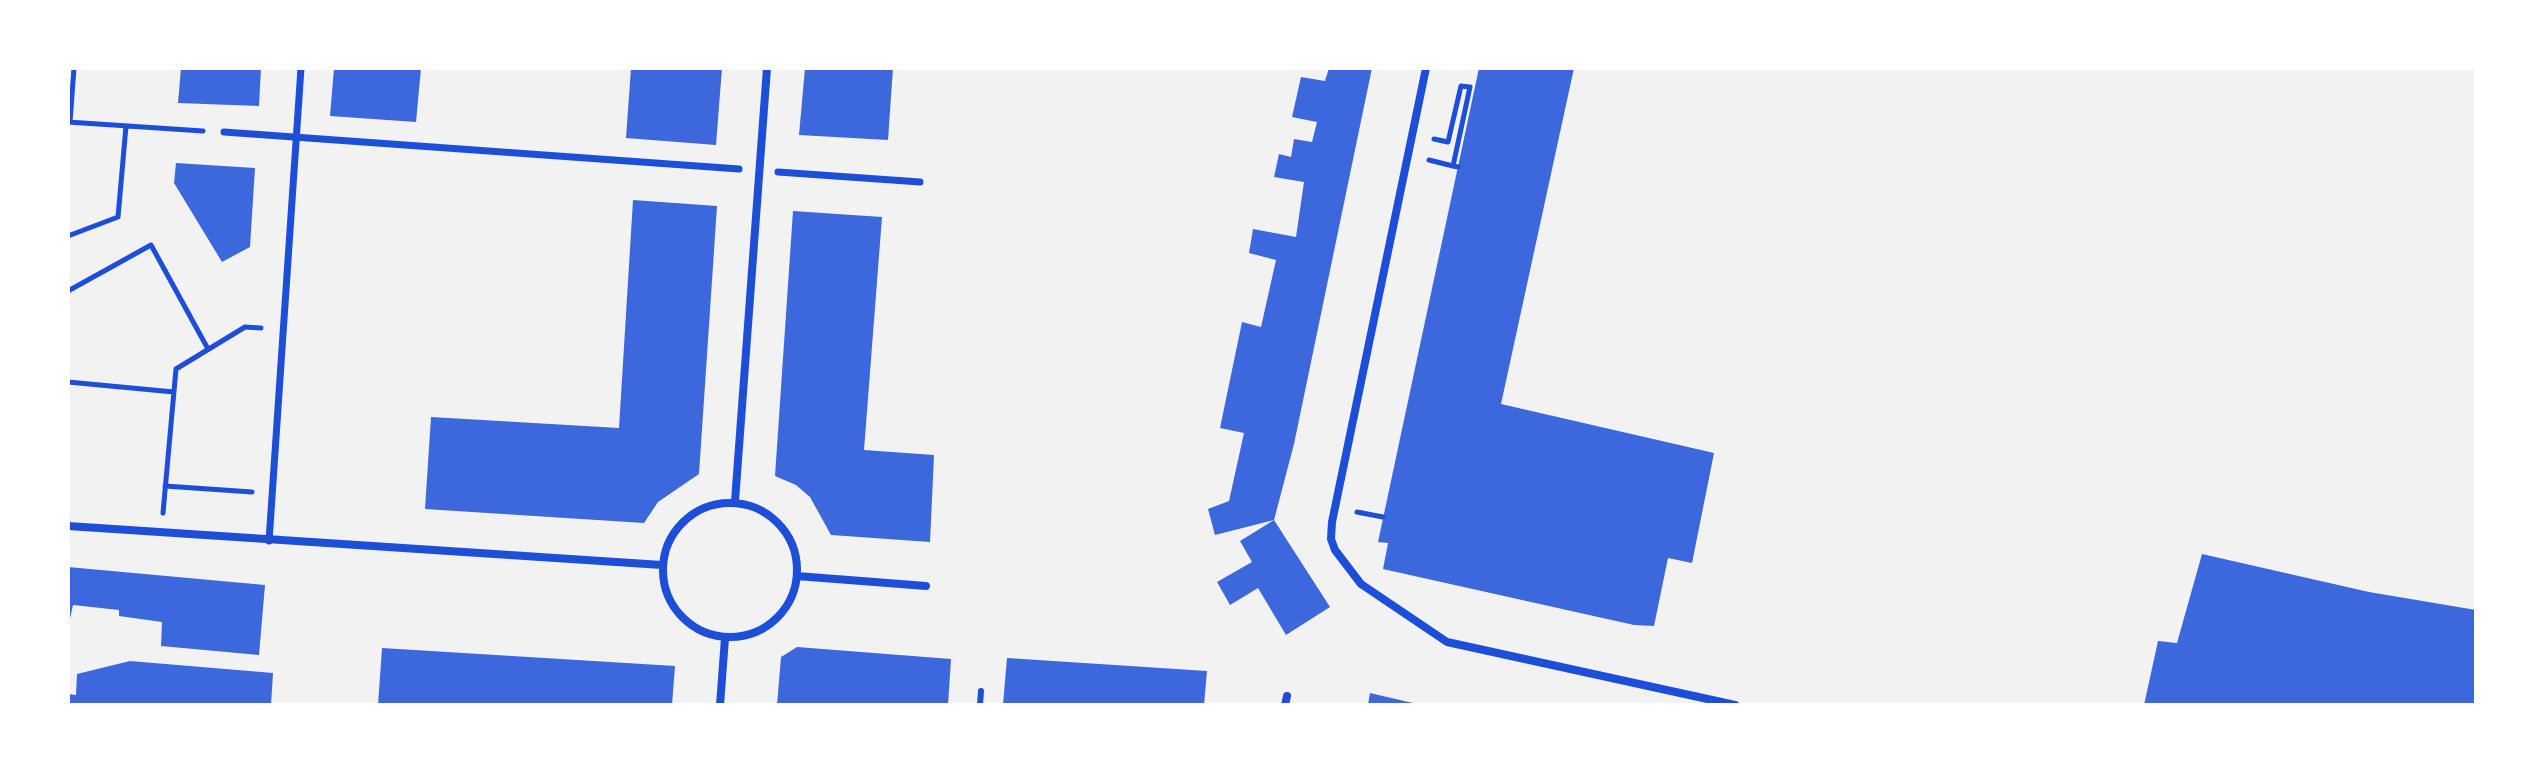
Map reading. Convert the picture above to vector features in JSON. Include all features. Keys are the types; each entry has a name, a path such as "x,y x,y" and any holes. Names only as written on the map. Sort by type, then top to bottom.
{"street":[{"path":"269,541 301,68"},
{"path":"735,501 767,68"},
{"path":"1426,68 1331,539 1340,560 1361,584 1447,642 1735,705"},
{"path":"224,132 739,169"},
{"path":"778,172 920,182"},
{"path":"735,501 755,507 781,527 796,554 797,576 792,596 780,614 764,628 725,638 703,632 685,621 672,605 664,586 662,565 667,544 678,526 694,512 735,501"},
{"path":"68,526 662,565"},
{"path":"797,576 926,586"},
{"path":"720,705 725,638"}],"lane":[{"path":"980,705 981,691"}],"path":[{"path":"74,68 69,122 177,129"},
{"path":"1433,139 1448,142 1461,86 1470,87 1456,166 1433,161"},
{"path":"68,236 118,217 126,126"},
{"path":"68,291 151,245 208,349"},
{"path":"163,503 176,369 245,327 283,330"},
{"path":"68,382 174,392"},
{"path":"165,486 272,493"},
{"path":"1363,513 1383,517"}],"building":[{"path":"181,68 261,68 259,106 178,103"},
{"path":"334,68 421,68 416,122 330,116"},
{"path":"631,68 722,68 716,145 626,138"},
{"path":"805,68 893,68 888,140 799,135"},
{"path":"1329,68 1372,68 1294,444 1274,520 1215,535 1208,509 1229,501 1244,433 1220,428 1242,322 1261,327 1276,260 1249,253 1253,229 1296,237 1304,182 1274,177 1279,154 1291,157 1294,139 1312,142 1317,122 1292,117 1301,77 1325,81"},
{"path":"1479,68 1574,68 1501,404 1714,453 1692,563 1668,558 1654,626 1634,625 1383,569 1388,543 1378,542"},
{"path":"176,163 255,168 250,247 222,262 174,183"},
{"path":"633,200 717,206 699,474 658,502 644,523 425,509 431,417 619,428"},
{"path":"793,211 882,217 864,450 934,455 930,542 831,535 810,497 796,485 775,476"},
{"path":"1274,520 1330,607 1286,635 1258,588 1230,605 1217,582 1252,562 1240,541"},
{"path":"2202,554 2369,592 2476,610 2476,705 2144,705 2158,641 2177,643"},
{"path":"68,567 265,585 259,655 161,646 162,622 119,616 119,610 73,605 68,628"},
{"path":"797,647 951,659 948,705 777,705 781,657"},
{"path":"382,648 675,666 672,705 378,705"},
{"path":"1007,658 1207,671 1204,705 1003,705"},
{"path":"130,661 273,673 271,705 68,705 68,694 76,695 77,674"},
{"path":"1370,693 1417,704 1417,705 1368,705"}]}
